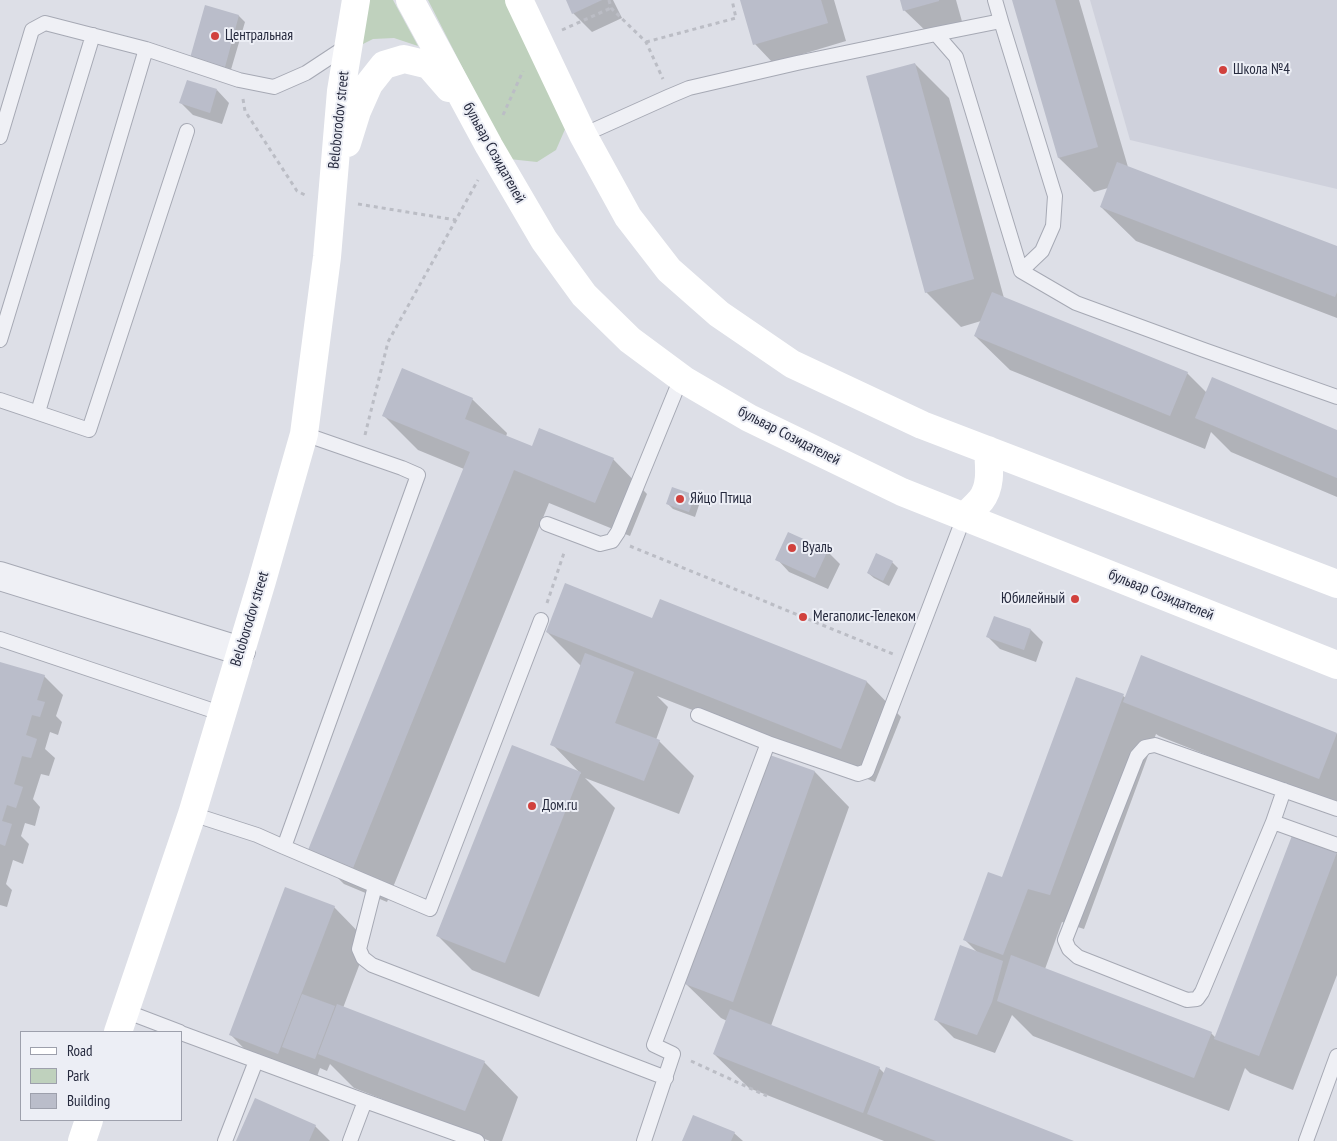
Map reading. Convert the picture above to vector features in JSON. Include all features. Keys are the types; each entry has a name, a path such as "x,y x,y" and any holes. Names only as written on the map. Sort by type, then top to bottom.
{"street":[{"name":"Beloborodov street","path":"121,1022 192,814 304,434 327,257 322,196 356,0"},
{"name":"бульвар Созидателей","path":"410,0 489,146 544,240 584,295 630,340 681,378 749,418 902,492 1337,665"},
{"path":"519,0 583,135 628,217 669,270 719,314 792,364 922,425 1337,584"},
{"name":"Beloborodov street","path":"322,196 369,84 384,65 404,59 429,65 452,90 489,146"},
{"path":"964,517 982,499 987,489 989,474 988,450"},
{"path":"0,576 240,651"},
{"path":"82,1141 89,1121"}],"lane":[{"path":"995,0 1055,196 1053,226 1042,251 1021,271"},
{"path":"583,135 689,88 797,62 1001,20"},
{"path":"0,137 32,30 45,23 146,49 239,80 274,87 306,73 348,46"},
{"path":"936,34 956,57 1021,271 1076,303 1337,397"},
{"path":"0,340 93,35"},
{"path":"38,412 146,49"},
{"path":"0,400 89,430 186,131"},
{"path":"547,524 600,544 612,542 618,532 681,378"},
{"path":"284,847 418,475 304,434"},
{"path":"698,715 768,743 858,774 867,772 964,517"},
{"path":"192,814 257,836 430,909 541,620"},
{"path":"0,639 223,714"},
{"path":"644,1141 673,1054 654,1045 768,743"},
{"path":"1284,790 1202,992 1197,999 1187,1000 1078,957 1069,949 1065,940 1137,756 1145,746 1155,745 1284,790 1337,809"},
{"path":"1272,822 1337,844"},
{"path":"375,886 359,949 363,958 372,965 666,1078"},
{"path":"121,1022 175,1031"},
{"path":"182,1032 477,1141"},
{"path":"1306,1141 1337,1056"},
{"path":"225,1141 256,1061"},
{"path":"350,1141 365,1101"}],"path":[{"path":"609,0 611,8 646,42 670,96"},
{"path":"646,42 736,18 732,0"},
{"path":"561,30 611,8"},
{"path":"503,116 527,64"},
{"path":"239,80 245,112 297,191 322,196"},
{"path":"371,440 365,434 388,342 478,180 480,173"},
{"path":"357,204 456,220"},
{"path":"541,620 571,533"},
{"path":"613,539 909,660"},
{"path":"673,1054 767,1096"}],"shaded area":[{"name":"Школа №4","path":"1090,0 1337,0 1337,189 1130,140"}],"green space":[{"path":"362,0 393,0 418,46 394,38 373,39 357,47"},
{"path":"428,0 505,0 566,127 556,150 537,162 509,159"}],"building":[{"path":"566,0 602,0 572,14"},
{"path":"740,0 821,0 828,23 753,45"},
{"path":"900,0 939,0 939,1 903,11"},
{"path":"1012,0 1055,0 1098,147 1058,158"},
{"name":"Центральная","path":"205,5 239,15 225,67 190,58"},
{"path":"915,63 974,279 925,293 866,76"},
{"path":"187,80 217,89 210,113 179,103"},
{"path":"1117,162 1337,246 1337,292 1335,297 1100,207"},
{"path":"992,292 1188,372 1170,416 974,336"},
{"path":"402,368 473,398 465,419 532,446 539,428 614,458 595,503 514,470 353,868 308,850 470,452 382,416"},
{"path":"1212,377 1337,430 1337,478 1195,418"},
{"name":"Яйцо Птица","path":"672,487 695,495 689,512 666,504"},
{"path":"788,532 828,550 815,578 775,560"},
{"path":"876,553 893,561 883,581 867,573"},
{"path":"565,583 652,618 660,599 867,681 841,749 546,632"},
{"path":"994,616 1031,629 1024,650 986,637"},
{"path":"585,653 634,672 615,723 660,740 644,781 550,745"},
{"path":"1141,655 1337,733 1319,779 1123,702"},
{"path":"0,662 45,675 37,700 45,702 40,717 32,715 26,735 37,739 31,758 22,756 14,784 23,787 16,808 7,805 2,821 12,824 5,846 0,844"},
{"path":"1076,677 1124,694 1050,895 1028,889 1003,955 963,940 988,872 1002,877"},
{"path":"512,745 581,772 505,963 436,936"},
{"path":"767,754 815,771 733,1002 685,984"},
{"path":"1293,833 1337,852 1259,1056 1214,1039"},
{"path":"285,887 335,906 278,1054 229,1035"},
{"path":"960,945 1003,961 992,1002 977,1035 934,1020"},
{"path":"1011,955 1212,1032 1194,1078 997,1001"},
{"path":"302,994 335,1006 315,1059 282,1047"},
{"path":"337,1004 485,1061 465,1111 318,1054"},
{"path":"730,1009 880,1067 863,1113 713,1054"},
{"path":"886,1067 1074,1141 936,1141 867,1114"},
{"path":"255,1098 316,1125 309,1141 236,1141"},
{"path":"693,1115 735,1132 731,1141 682,1141"}],"place":[{"name":"Центральная","path":"215,36"},
{"name":"Школа №4","path":"1223,70"},
{"name":"Яйцо Птица","path":"680,499"},
{"name":"Вуаль","path":"792,548"},
{"name":"Юбилейный","path":"1075,599"},
{"name":"Мегаполис-Телеком","path":"803,617"},
{"name":"Дом.ru","path":"532,806"}]}
